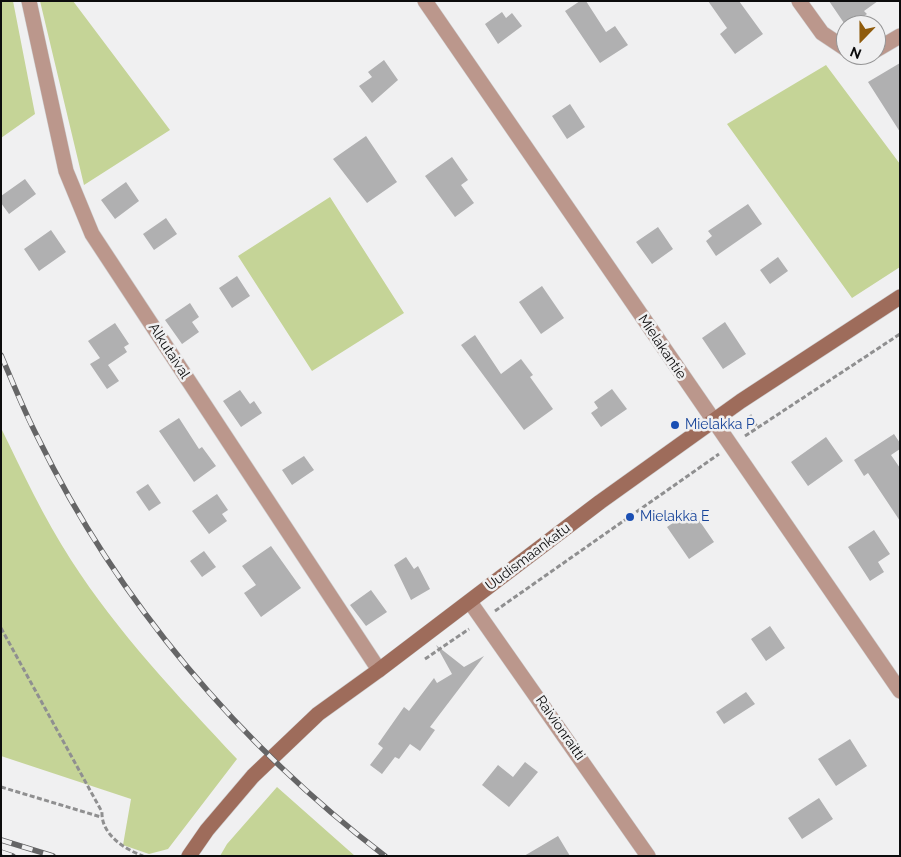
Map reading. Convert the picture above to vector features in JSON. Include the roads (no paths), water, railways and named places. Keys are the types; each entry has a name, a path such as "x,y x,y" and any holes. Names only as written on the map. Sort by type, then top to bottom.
{"street":[{"name":"Alkutaival","path":"29,1 66,171 92,234 379,670"},
{"name":"Mielakantie","path":"425,1 900,691"},
{"path":"799,1 822,33 836,42"},
{"path":"886,44 900,36"},
{"name":"Uudismaankatu","path":"189,856 229,803 283,745 318,714 470,602 600,502 713,421 900,297"},
{"name":"Raivionraitti","path":"470,602 648,856"}],"railway":[{"path":"1,355 33,428 70,499 106,557 145,613 233,719 281,767 332,813 385,856"},
{"path":"1,840 53,856"},
{"path":"1,852 13,856"}],"place":[{"name":"Mielakka P","path":"675,425"},
{"name":"Mielakka E","path":"630,517"}]}
